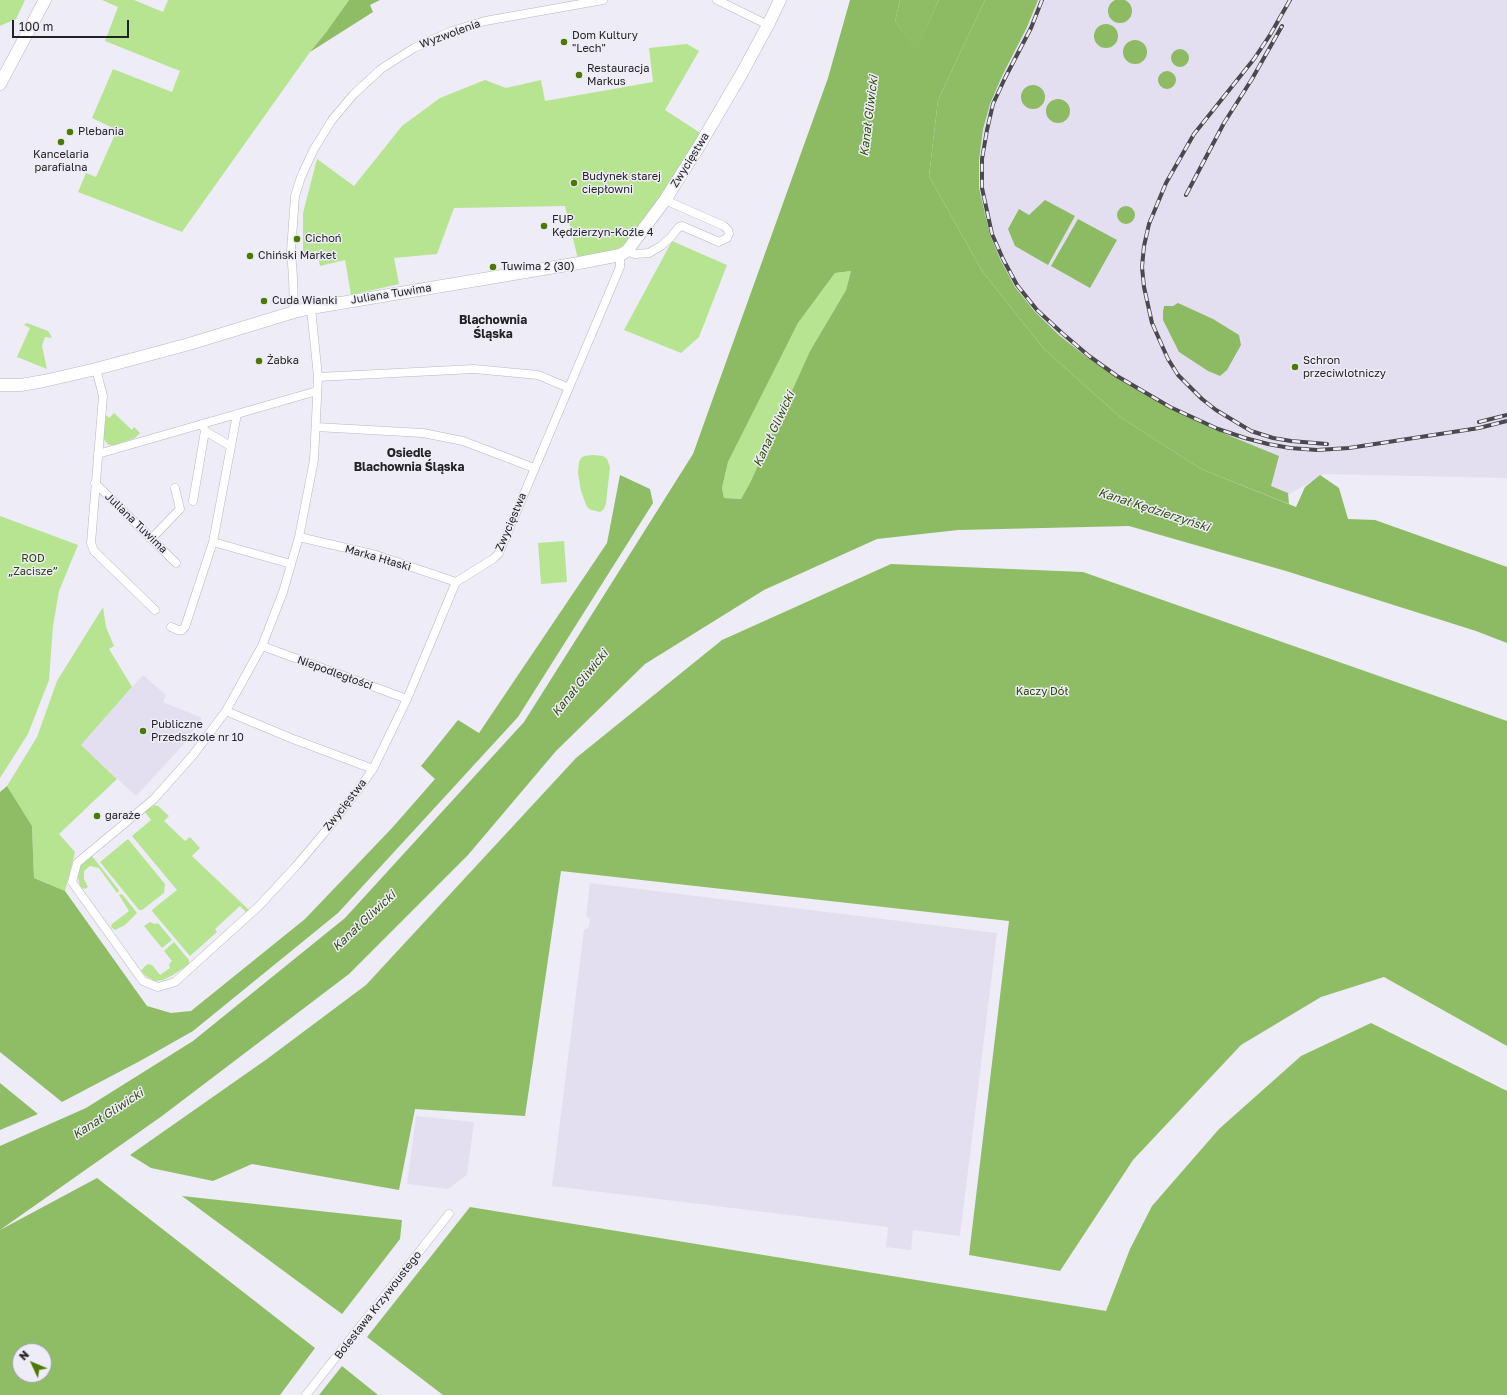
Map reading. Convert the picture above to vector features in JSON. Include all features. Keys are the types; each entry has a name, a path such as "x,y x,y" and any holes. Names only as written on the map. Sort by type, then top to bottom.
{"street":[{"path":"0,84 45,0"},
{"name":"Wyzwolenia","path":"294,312 291,251 295,196 301,177 314,149 332,120 352,95 381,69 414,48 452,31 485,22 603,0"},
{"path":"717,0 768,25"},
{"name":"Zwycięstwa","path":"226,711 193,756 154,800 76,863 72,882 143,981 158,987 175,982 254,911 297,865 353,796 373,768 407,699 456,582 493,559 499,553 620,267 624,253 665,200 698,148 742,73 780,0"},
{"path":"624,253 649,253 661,246 679,227 682,226 719,242 727,238 729,234 728,230 724,226 665,200"},
{"name":"Juliana Tuwima","path":"0,385 21,385 96,369 189,344 311,308 579,263 624,253"},
{"path":"311,308 318,377 316,427 314,460 299,537 283,592 262,646 226,711 293,739 373,768"},
{"name":"Juliana Tuwima","path":"96,369 102,386 103,396 91,543 94,551 154,610"},
{"path":"318,377 474,369 538,375 569,388"},
{"path":"98,454 203,427 237,414 317,391"},
{"path":"171,627 182,630 184,627 212,542 237,414"},
{"path":"203,427 227,444 231,444"},
{"path":"193,501 196,461 203,427"},
{"path":"316,427 423,433 463,441 534,468"},
{"name":"Juliana Tuwima","path":"95,483 176,563"},
{"path":"151,539 180,509 175,488"},
{"name":"Marka Hłaski","path":"299,537 376,555 456,582"},
{"path":"212,542 291,564"},
{"name":"Niepodległości","path":"262,646 407,699"},
{"name":"Bolesława Krzywoustego","path":"306,1395 449,1214"}],"shaded area":[{"path":"1024,0 1507,0 1507,478 1324,474 1288,495 1268,487 1194,424 1100,370 1031,312 1008,280 981,212 969,143"},
{"name":"Publiczne Przedszkole nr 10","path":"143,675 166,695 163,702 202,718 184,744 136,796 81,745"},
{"path":"590,883 997,933 960,1236 913,1230 911,1250 886,1247 888,1227 552,1186 584,930 589,927 590,919 586,916"},
{"path":"416,1116 474,1122 467,1175 448,1189 407,1184"}],"green space":[{"path":"0,0 25,0 16,19 0,26"},
{"path":"102,0 134,0 163,12 168,0 349,0 310,52 182,232 78,192 86,173 96,177 117,130 92,118 113,69 172,92 180,71 105,41 118,7"},
{"path":"349,0 380,0 370,5 373,12 310,52 327,31"},
{"path":"900,0 939,0 916,51 895,21"},
{"path":"985,0 1038,0 1027,27 1002,76 990,104 983,129 979,160 979,188 990,235 1001,261 1015,287 1035,312 1060,336 1088,358 1116,377 1170,408 1218,431 1279,456 1271,486 1288,493 1289,504 1201,469 1120,417 1044,349 982,271 929,176 938,100"},
{"path":"687,44 699,51 665,110 705,136 627,251 579,263 565,206 454,208 437,254 394,258 399,284 351,295 345,260 320,266 317,251 303,254 303,213 317,159 354,186 402,126 440,98 485,80 506,88 541,80 545,101 653,82 649,48"},
{"path":"672,241 727,265 699,337 681,353 624,330"},
{"path":"851,271 846,290 810,351 750,483 741,499 724,498 722,488 728,462 798,323 835,273"},
{"path":"27,323 48,331 52,338 45,337 42,346 47,369 17,357 30,328 24,325"},
{"path":"104,413 109,418 114,413 132,430 134,427 140,433 135,438 115,445 109,445 104,440 103,436"},
{"path":"584,456 603,456 607,459 610,467 606,503 604,509 600,512 591,510 587,507 581,491 578,473 581,458"},
{"path":"620,475 650,489 653,503 518,717 338,913 193,1031 62,1102 0,1052 0,792 7,786 32,826 34,878 65,891 147,1006 171,1013 191,1011 305,919 392,828 435,779 421,766 458,720 479,733 607,543"},
{"name":"ROD „Zacisze”","path":"0,516 78,545 59,591 53,626 49,680 28,734 0,778"},
{"path":"564,541 567,582 541,584 538,543"},
{"name":"Kaczy Dół","path":"891,564 1083,572 1507,721 1507,1046 1384,977 1321,997 1241,1045 1133,1160 1060,1271 969,1255 1009,921 561,871 525,1116 415,1109 399,1190 252,1164 213,1181 151,1168 130,1155 267,1059 366,985 576,758 722,640"},
{"path":"103,607 106,627 114,646 109,649 132,687 81,745 117,779 59,834 75,852 65,891 34,878 32,826 7,786 37,737 57,681"},
{"path":"155,805 169,816 164,821 185,841 190,837 200,848 192,856 249,910 246,912 240,906 215,929 217,932 190,956 152,911 177,890 132,836 151,820 144,811"},
{"path":"128,839 165,884 164,893 142,910 139,910 100,862"},
{"path":"92,856 118,889 119,891 117,893 99,868 90,866 84,871 84,879 88,887 85,889 80,887 78,877 80,867 82,863"},
{"path":"119,895 123,895 137,913 125,925 115,930 111,927 112,924 129,911"},
{"path":"150,922 155,924 158,923 172,940 162,948 144,926"},
{"path":"174,942 189,960 189,964 163,980 155,981 146,976 141,971 148,964 152,965 160,975 170,968 169,964 172,961 164,951"},
{"path":"1371,1023 1507,1091 1507,1395 443,1395 367,1337 470,1207 1106,1311 1130,1249 1152,1206 1219,1129 1301,1056"},
{"path":"0,1083 38,1114 0,1130"},
{"path":"97,1178 315,1348 280,1395 0,1395 0,1230"},
{"path":"182,1196 402,1220 400,1239 342,1314"},
{"path":"342,1366 378,1395 319,1395"}],"water":[{"path":"1120,-1 1125,0 1131,6 1131,16 1125,22 1120,23 1115,22 1109,16 1108,11 1109,6 1115,0"},
{"path":"850,0 900,0 895,21 916,50 939,0 985,0 938,100 929,176 982,271 1044,349 1120,417 1201,469 1296,507 1305,487 1320,475 1339,488 1348,519 1375,520 1507,567 1507,643 1476,631 1286,571 1129,526 958,530 877,539 764,590 645,664 556,751 468,855 349,974 162,1116 0,1230 0,1146 86,1108 193,1041 345,918 524,722 693,454 828,78","holes":["851,271 846,290 810,351 750,483 741,499 724,498 722,488 728,462 798,323 835,273"]},
{"path":"1106,24 1115,27 1118,36 1115,45 1106,48 1097,45 1094,36 1097,27"},
{"path":"1135,40 1144,43 1147,52 1144,61 1135,64 1126,61 1123,52 1126,43"},
{"path":"1176,49 1184,49 1189,54 1187,65 1184,67 1176,67 1171,62 1171,54"},
{"path":"1167,71 1173,74 1176,80 1173,86 1167,89 1161,86 1158,80 1161,74"},
{"path":"1033,85 1041,89 1045,97 1041,105 1033,109 1025,105 1021,97 1025,89"},
{"path":"1058,99 1066,103 1070,111 1066,119 1058,123 1050,119 1046,111 1050,103"},
{"path":"1045,200 1075,216 1048,265 1015,246 1008,229 1019,209 1029,215"},
{"path":"1126,206 1132,209 1135,215 1132,221 1126,224 1120,221 1117,215 1120,209"},
{"path":"1078,219 1117,240 1090,288 1051,266"},
{"path":"1178,303 1213,319 1239,335 1241,345 1227,370 1220,376 1208,371 1179,352 1163,320 1164,306 1173,306"}],"railway":[{"path":"1042,0 1031,28 993,104 982,159 982,188 992,234 1017,285 1037,310 1062,333 1089,356 1117,376 1170,407 1218,429 1268,444 1290,448 1317,450 1349,448 1479,428 1507,421"},
{"path":"1290,0 1254,59 1194,134 1166,183 1149,224 1144,246 1142,267 1144,287 1152,323 1168,359 1178,375 1202,399 1216,410 1251,431 1273,438 1327,444"},
{"path":"1186,195 1224,123 1252,79 1282,26"},
{"path":"1479,422 1507,415"}],"place":[{"name":"Dom Kultury \"Lech\"","path":"564,42"},
{"name":"Restauracja Markus","path":"579,75"},
{"name":"Plebania","path":"70,132"},
{"name":"Kancelaria parafialna","path":"61,142"},
{"name":"Budynek starej ciepłowni","path":"574,183"},
{"name":"FUP Kędzierzyn-Koźle 4","path":"544,226"},
{"name":"Cichoń","path":"297,239"},
{"name":"Chiński Market","path":"250,256"},
{"name":"Tuwima 2 (30)","path":"493,267"},
{"name":"Cuda Wianki","path":"264,301"},
{"name":"Żabka","path":"259,361"},
{"name":"Schron przeciwlotniczy","path":"1295,367"},
{"name":"Publiczne Przedszkole nr 10","path":"143,731"},
{"name":"garaże","path":"97,816"}],"district":[{"name":"Blachownia Śląska","path":"493,327"},
{"name":"Osiedle Blachownia Śląska","path":"409,460"}],"water label":[{"name":"Kanał Gliwicki","path":"869,116"},
{"name":"Kanał Gliwicki","path":"774,429"},
{"name":"Kanał Kędzierzyński","path":"1154,510"},
{"name":"Kanał Gliwicki","path":"580,683"},
{"name":"Kanał Gliwicki","path":"364,921"},
{"name":"Kanał Gliwicki","path":"108,1114"}]}
